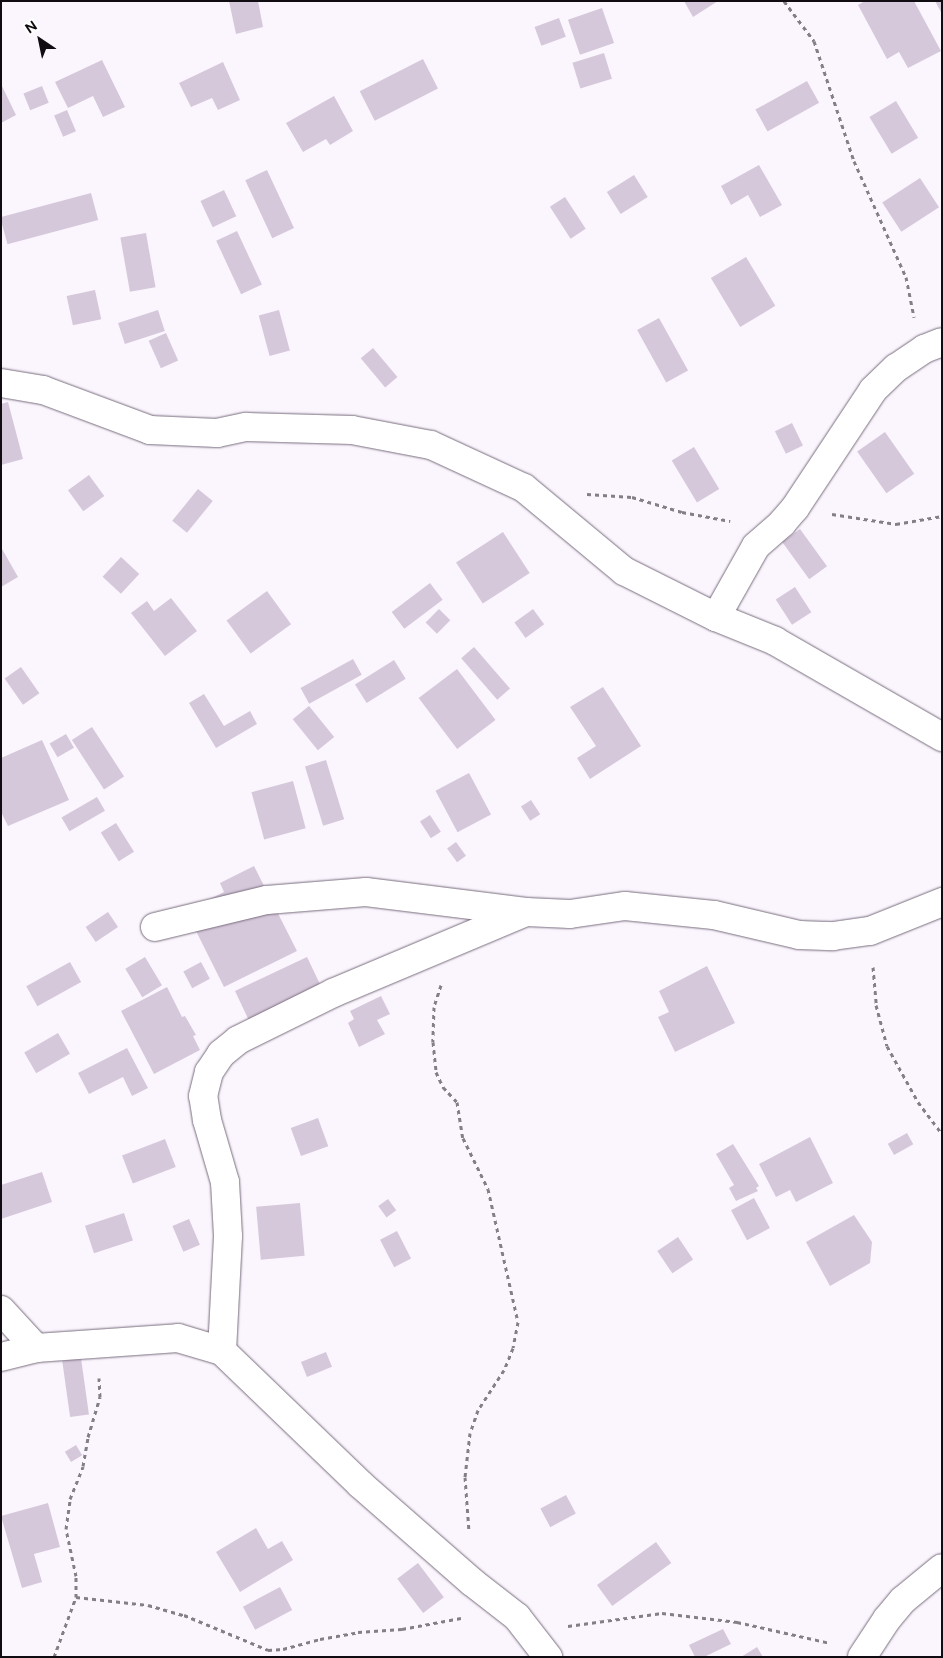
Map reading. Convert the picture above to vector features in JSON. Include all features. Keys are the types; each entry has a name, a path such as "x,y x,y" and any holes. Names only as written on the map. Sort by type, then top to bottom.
{"street":[{"path":"716,617 756,546 788,516 873,390 896,368 924,349 942,342"},
{"path":"1,383 43,390 150,430 217,432 246,427 352,430 431,445 524,488 624,571 716,617 775,641 942,737"},
{"path":"155,927 267,900 366,892 526,912 570,914 625,906 714,915 800,935 833,936 870,932 942,902"},
{"path":"222,1351 228,1236 225,1182 203,1096 209,1072 221,1054 238,1040 333,993 526,912"},
{"path":"1,1310 36,1348"},
{"path":"1,1357 36,1348 97,1342 178,1338 222,1351 360,1484 472,1582 517,1617 548,1657"},
{"path":"862,1657 887,1619 904,1600 942,1568"}],"path":[{"path":"784,1 814,41 854,161 906,276 915,323 909,359"},
{"path":"583,493 632,497 682,512 730,521 788,516 896,524 942,516"},
{"path":"870,932 876,1005 887,1046 918,1102 942,1134"},
{"path":"442,982 434,1007 433,1042 436,1072 443,1086 457,1102 463,1138 488,1190 518,1322 513,1348 504,1370 478,1410 470,1433 464,1477 472,1582"},
{"path":"54,1657 76,1597 76,1576 66,1529 70,1499 83,1466 88,1437 100,1397 97,1342"},
{"path":"76,1597 107,1599 166,1610 184,1615 268,1650 283,1649 358,1632 402,1629 465,1617"},
{"path":"528,1630 662,1613 737,1622 832,1644"}],"building":[{"path":"229,1 258,1 263,27 236,34"},
{"path":"684,1 718,1 693,17"},
{"path":"865,1 914,1 941,51 908,68 899,52 887,59 858,5"},
{"path":"935,1 942,1 942,14"},
{"path":"602,8 614,43 580,55 568,20"},
{"path":"559,18 566,37 541,46 535,27"},
{"path":"604,53 612,79 580,88 572,63"},
{"path":"423,59 438,88 375,121 360,91"},
{"path":"102,60 125,107 103,117 93,96 68,108 55,82"},
{"path":"223,62 240,100 218,110 212,98 191,107 179,83"},
{"path":"807,81 819,103 768,131 755,110"},
{"path":"1,84 16,115 1,123"},
{"path":"42,86 49,103 30,110 23,93"},
{"path":"334,96 353,131 330,145 326,139 303,152 286,123"},
{"path":"896,101 918,138 892,154 869,117"},
{"path":"67,110 76,131 63,137 54,115"},
{"path":"759,165 782,205 760,217 748,195 731,205 721,186"},
{"path":"267,170 294,228 272,238 245,180"},
{"path":"634,175 648,197 621,214 607,192"},
{"path":"920,178 939,207 901,232 882,203"},
{"path":"224,190 236,216 213,227 200,201"},
{"path":"91,193 98,220 7,244 1,217"},
{"path":"565,197 586,229 571,239 550,207"},
{"path":"237,231 262,284 241,294 216,241"},
{"path":"146,233 156,287 130,292 120,238"},
{"path":"746,257 775,306 740,327 711,278"},
{"path":"95,290 101,319 73,325 67,296"},
{"path":"158,310 165,331 125,344 118,323"},
{"path":"279,310 290,351 270,356 259,315"},
{"path":"659,318 688,370 666,383 637,330"},
{"path":"166,333 178,360 161,368 149,341"},
{"path":"373,348 397,377 385,387 361,358"},
{"path":"8,402 23,459 1,465 1,404"},
{"path":"792,423 803,445 786,454 775,431"},
{"path":"885,432 914,474 886,493 857,452"},
{"path":"694,447 719,489 697,502 672,460"},
{"path":"89,475 104,496 83,511 68,490"},
{"path":"198,489 213,501 187,533 172,521"},
{"path":"800,529 827,566 809,579 782,542"},
{"path":"503,532 530,573 483,604 456,562"},
{"path":"1,547 18,577 1,587"},
{"path":"121,557 139,574 121,594 103,577"},
{"path":"430,583 443,600 404,629 392,612"},
{"path":"795,587 811,612 792,625 776,600"},
{"path":"267,591 291,624 251,654 227,620"},
{"path":"171,598 197,631 165,656 131,613 147,601 154,611"},
{"path":"439,609 450,620 437,634 426,622"},
{"path":"533,609 544,624 526,638 514,623"},
{"path":"474,647 510,689 497,700 461,658"},
{"path":"353,659 362,675 309,704 301,688"},
{"path":"394,660 406,679 367,703 355,684"},
{"path":"21,667 39,693 23,705 5,678"},
{"path":"457,669 496,720 457,749 419,698"},
{"path":"603,687 641,746 590,779 577,758 596,746 570,707"},
{"path":"204,694 224,726 250,711 257,724 216,748 189,703"},
{"path":"309,706 334,737 318,750 293,719"},
{"path":"92,727 124,776 104,790 72,740"},
{"path":"66,734 74,748 58,757 50,744"},
{"path":"42,740 69,800 8,826 1,812 1,758"},
{"path":"326,760 344,819 323,826 305,766"},
{"path":"469,773 491,814 458,832 435,791"},
{"path":"293,781 306,828 264,839 251,792"},
{"path":"97,797 105,811 69,831 61,818"},
{"path":"531,800 540,814 530,821 521,807"},
{"path":"430,815 441,832 431,838 420,822"},
{"path":"116,823 134,852 119,861 101,833"},
{"path":"456,842 466,856 457,862 447,848"},
{"path":"254,866 297,951 224,987 186,911 224,892 220,883"},
{"path":"108,912 118,927 96,942 86,927"},
{"path":"145,957 162,985 142,997 125,969"},
{"path":"307,957 330,1005 252,1027 235,991"},
{"path":"70,962 81,982 37,1006 26,986"},
{"path":"201,962 210,979 192,988 183,971"},
{"path":"707,966 735,1023 675,1052 658,1017 669,1012 659,991"},
{"path":"167,987 182,1017 185,1016 196,1035 193,1036 200,1050 154,1074 121,1011"},
{"path":"381,996 390,1014 377,1020 385,1034 359,1047 348,1023 354,1019 350,1011"},
{"path":"58,1033 70,1054 36,1073 24,1052"},
{"path":"127,1048 148,1088 132,1096 123,1077 89,1094 78,1073"},
{"path":"318,1118 328,1146 301,1156 291,1128"},
{"path":"907,1133 913,1144 894,1155 888,1144"},
{"path":"810,1137 833,1183 796,1202 790,1190 776,1197 759,1164"},
{"path":"165,1139 176,1167 133,1183 122,1155"},
{"path":"733,1144 759,1186 756,1188 758,1191 736,1201 729,1188 734,1185 716,1154"},
{"path":"42,1172 52,1202 1,1219 1,1185"},
{"path":"754,1198 770,1228 747,1240 731,1210"},
{"path":"388,1199 396,1210 387,1217 378,1206"},
{"path":"300,1203 305,1256 261,1260 256,1207"},
{"path":"124,1213 133,1241 94,1253 85,1226"},
{"path":"854,1215 872,1242 870,1263 830,1286 806,1242"},
{"path":"189,1219 200,1245 183,1252 172,1226"},
{"path":"397,1231 411,1259 394,1267 380,1240"},
{"path":"678,1237 693,1259 672,1273 657,1251"},
{"path":"326,1352 332,1367 307,1377 301,1362"},
{"path":"81,1358 89,1414 70,1417 62,1361"},
{"path":"76,1445 82,1455 71,1462 65,1452"},
{"path":"566,1495 576,1514 550,1527 540,1509"},
{"path":"48,1503 60,1547 34,1554 42,1582 22,1588 1,1516"},
{"path":"256,1528 268,1549 282,1541 293,1560 240,1592 216,1552"},
{"path":"656,1542 671,1563 612,1606 597,1585"},
{"path":"418,1563 444,1597 423,1613 397,1579"},
{"path":"280,1587 292,1610 255,1630 243,1607"},
{"path":"723,1629 731,1644 704,1657 695,1657 689,1645"},
{"path":"757,1647 763,1657 741,1657"}]}
